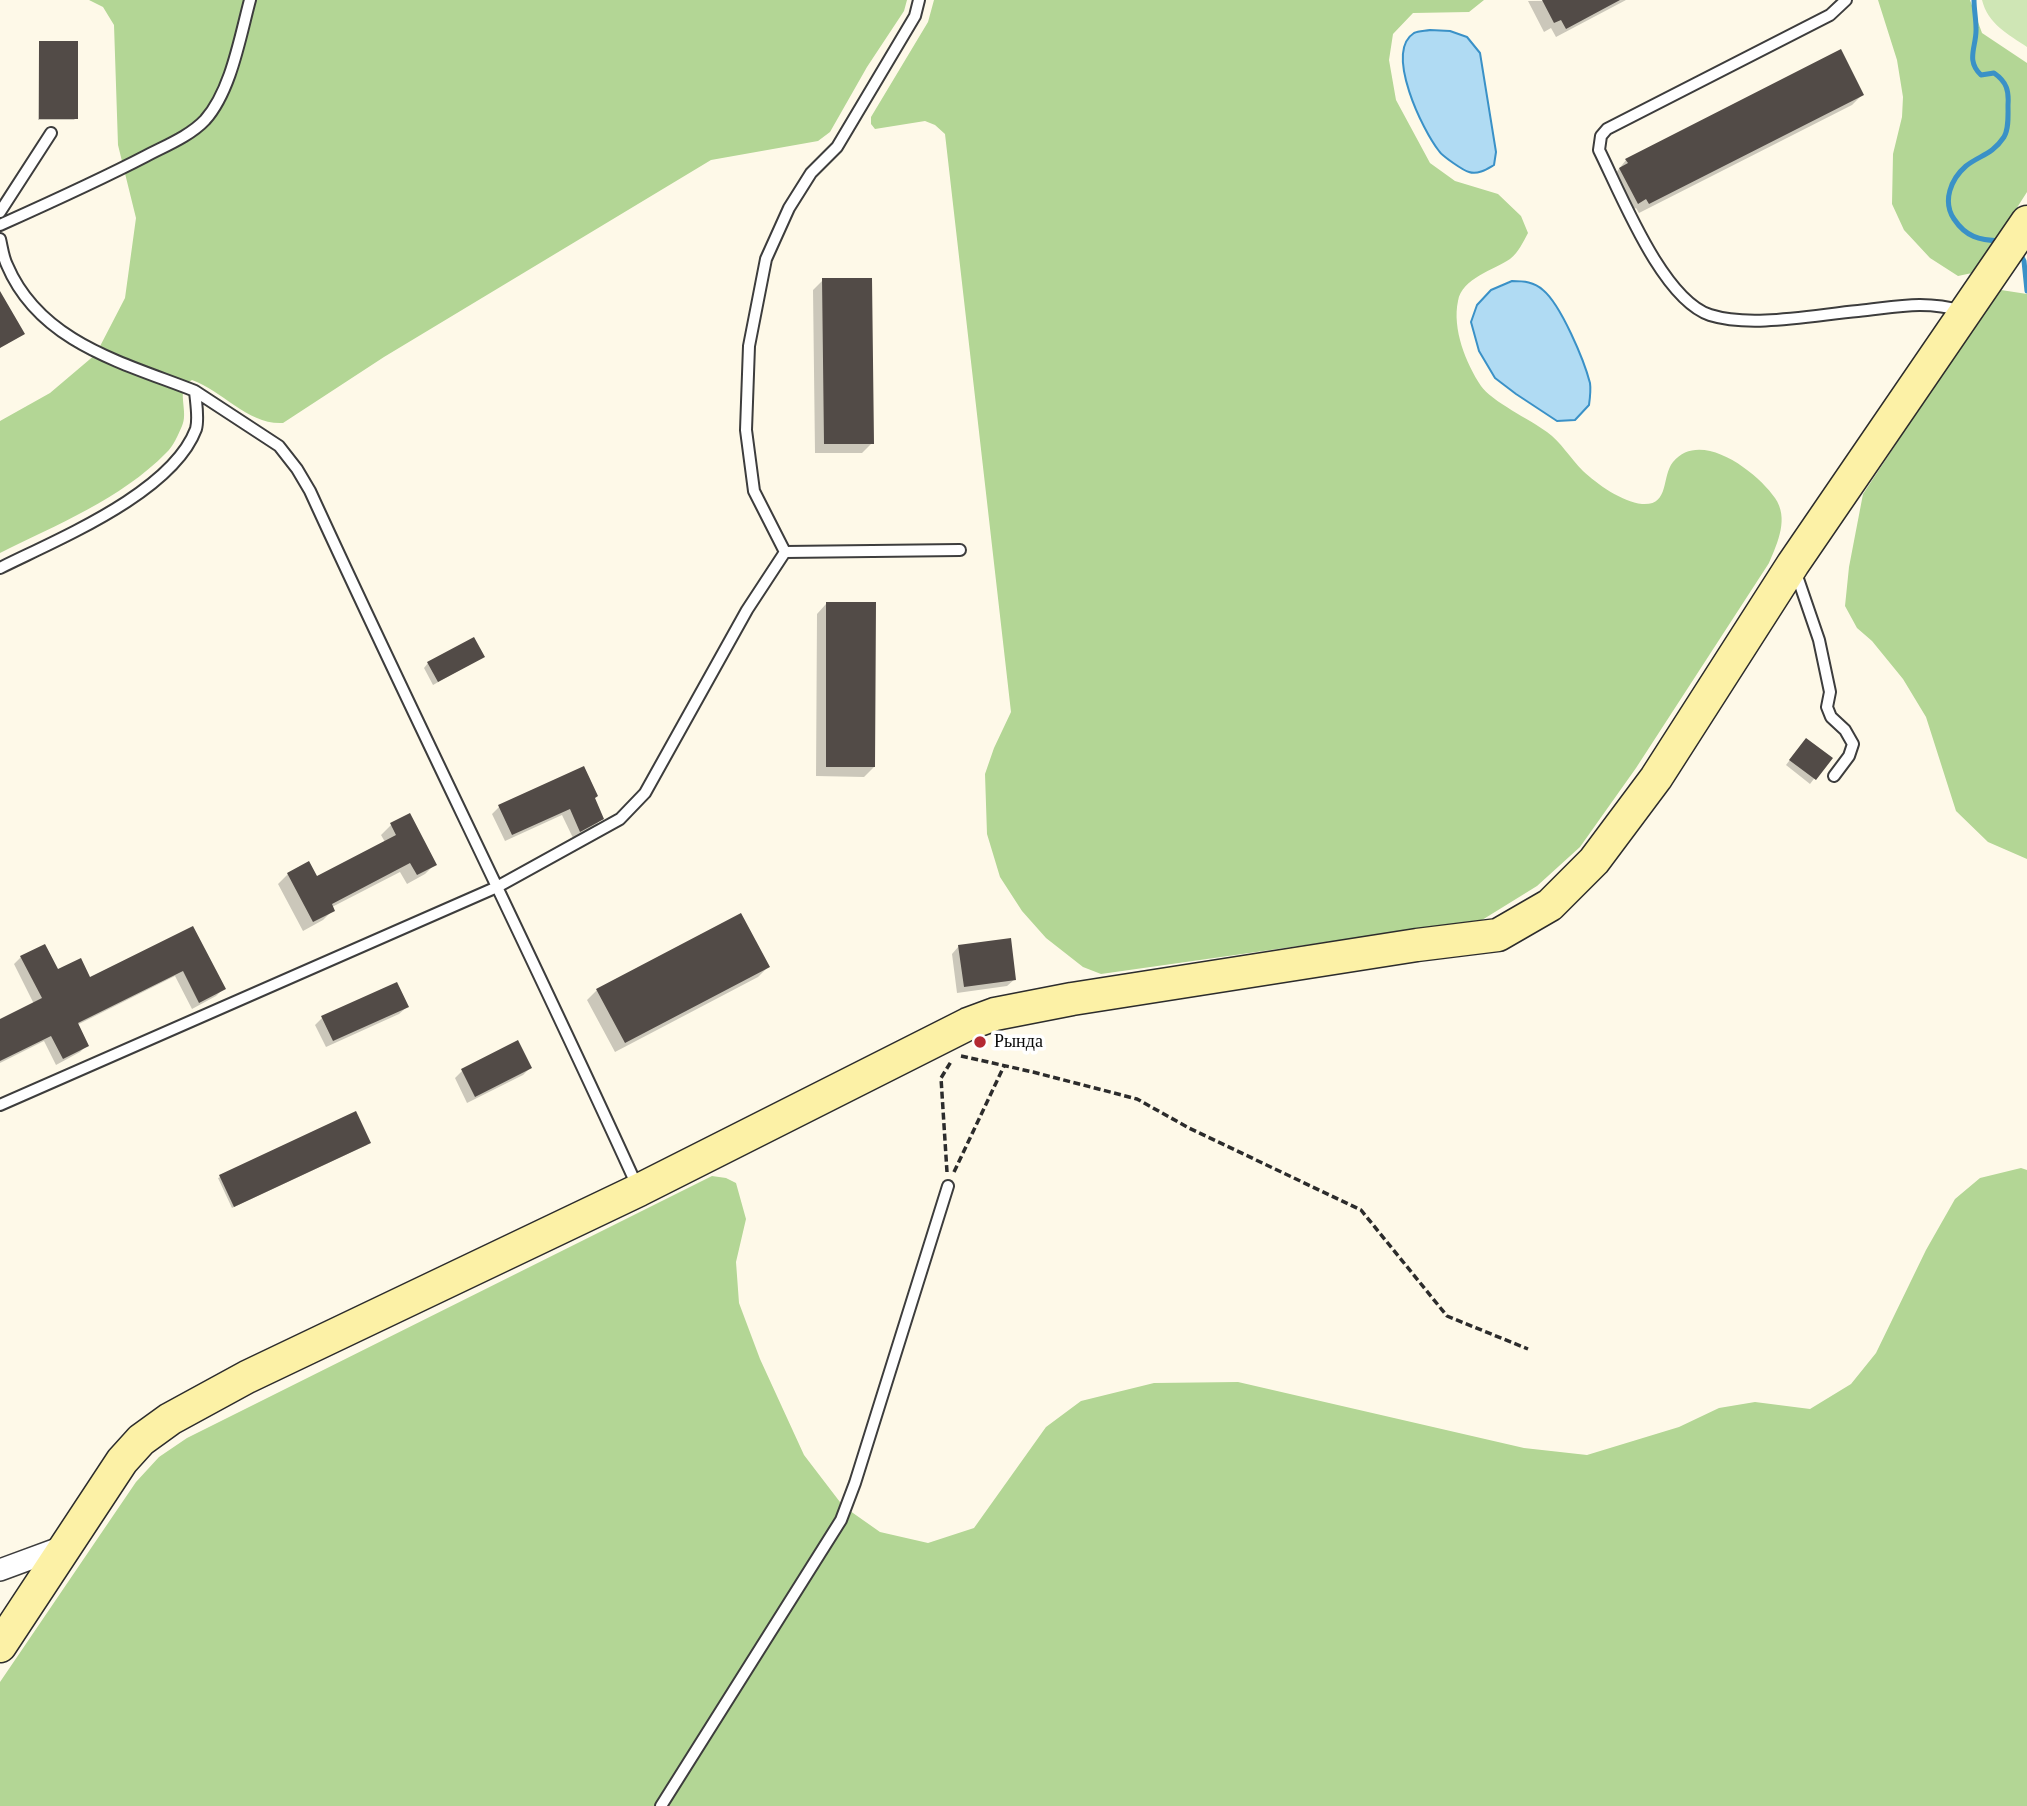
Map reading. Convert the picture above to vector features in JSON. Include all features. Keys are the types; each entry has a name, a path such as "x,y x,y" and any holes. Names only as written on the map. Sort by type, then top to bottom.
{"main road":[{"path":"0,1646 104,1486 141,1440 170,1419 247,1377 639,1190 940,1036 995,1014 1086,997 1417,945 1498,935 1550,905 1594,861 1656,778 1793,564 2024,226"}],"street":[{"path":"0,1570 65,1546"}],"lane":[{"path":"0,225 175,142 204,121 217,103 235,57 250,0"},
{"path":"786,552 754,491 746,430 749,346 766,259 789,208 811,173 836,147 915,16 919,0"},
{"path":"1846,0 1830,15 1606,129 1601,136 1599,150 1664,275 1684,300 1709,314 1754,321 1912,304 1939,305 1966,312"},
{"path":"0,212 51,133"},
{"path":"0,239 6,265 23,293 49,324 78,344 195,391 279,446 297,469 310,491 389,664 639,1190"},
{"path":"0,568 90,523 135,496 171,466 187,449 197,426 195,391"},
{"path":"786,552 960,550"},
{"path":"0,1105 497,887 620,819 645,793 747,610 786,552"},
{"path":"1793,564 1819,640 1830,692 1827,707 1831,717 1845,730 1853,744 1849,756 1834,776"},
{"path":"661,1806 841,1520 855,1483 947,1186"}],"path":[{"path":"947,1186 941,1078 954,1055 1137,1099 1189,1128 1361,1210 1447,1316 1528,1349"},
{"path":"947,1186 1004,1066"}],"green space":[{"path":"89,0 907,0 904,11 867,67 830,132 818,141 711,160 384,357 283,423 258,419 192,380 185,384 183,389 184,421 177,437 169,450 148,469 87,510 0,553 0,421 50,393 96,354 125,298 136,218 118,145 114,25 103,7"},
{"path":"934,0 1484,0 1469,12 1413,13 1393,34 1389,60 1396,100 1430,163 1455,181 1498,194 1521,216 1528,233 1513,256 1472,281 1461,293 1458,301 1459,334 1475,377 1493,398 1552,436 1589,476 1626,500 1642,504 1657,500 1664,489 1673,462 1685,453 1698,450 1713,452 1743,467 1767,488 1779,506 1782,522 1769,563 1636,768 1580,847 1537,886 1482,920 1101,974 1083,967 1046,938 1022,911 1000,877 987,834 985,774 1011,712 945,134 925,121 875,129 871,124 871,117 928,22"},
{"path":"1878,0 1970,0 1982,33 2027,63 2027,192 1979,267 1972,273 1958,276 1930,258 1904,230 1892,204 1893,154 1902,117 1903,97 1897,60"},
{"path":"1982,0 2027,0 2027,47 1994,22"},
{"path":"2001,290 2027,294 2027,859 1988,842 1956,811 1926,717 1903,679 1872,641 1857,628 1845,606 1849,567 1863,494 1980,317"},
{"path":"2021,1168 2027,1170 2027,1806 0,1806 0,1682 136,1482 159,1457 187,1438 712,1176 736,1183 746,1219 736,1262 739,1303 760,1359 804,1455 843,1506 880,1532 928,1543 974,1528 1046,1427 1081,1401 1154,1383 1238,1382 1524,1448 1587,1455 1679,1427 1719,1408 1755,1402 1810,1409 1851,1384 1876,1353 1926,1250 1955,1199 1980,1178"}],"water":[{"path":"1430,30 1450,31 1467,37 1480,53 1496,152 1494,165 1482,171 1466,171 1441,153 1424,127 1409,92 1403,57 1406,43 1414,33"},
{"path":"1512,281 1529,282 1543,290 1557,308 1571,334 1590,386 1589,405 1575,420 1557,421 1516,394 1495,378 1479,351 1471,322 1477,305 1491,290"}],"building":[{"path":"1542,0 1620,0 1566,29 1561,20 1554,23"},
{"path":"39,41 78,41 78,119 39,119"},
{"path":"1841,49 1864,95 1649,204 1646,199 1638,204 1619,168 1628,163 1625,159"},
{"path":"822,278 872,278 874,444 824,444"},
{"path":"0,291 25,334 0,348"},
{"path":"826,602 876,602 875,767 826,767"},
{"path":"474,637 485,657 438,682 427,662"},
{"path":"1806,738 1833,758 1816,780 1789,760"},
{"path":"584,766 598,796 595,798 604,819 580,832 570,809 512,835 498,805"},
{"path":"410,813 437,865 417,875 410,863 332,904 335,911 313,922 287,873 309,861 317,876 396,835 390,823"},
{"path":"741,913 770,967 625,1043 596,989"},
{"path":"193,926 226,989 199,1003 183,971 78,1023 89,1046 63,1059 51,1036 0,1061 0,1019 42,998 20,956 45,944 58,969 81,958 90,977"},
{"path":"1011,938 1016,980 964,987 958,945"},
{"path":"397,982 409,1007 333,1041 321,1016"},
{"path":"518,1040 532,1068 475,1097 461,1069"},
{"path":"356,1111 371,1143 234,1207 219,1175"}],"waterway":[{"path":"1974,0 1974,64 1981,75 1994,73 2004,83 2008,95 2007,126 2006,134 1995,148 1966,166 1956,177 1950,191 1949,205 1954,219 1968,234 2000,241"},
{"path":"2020,253 2024,261 2027,291"}],"place":[{"name":"Рында","path":"980,1042"}]}
